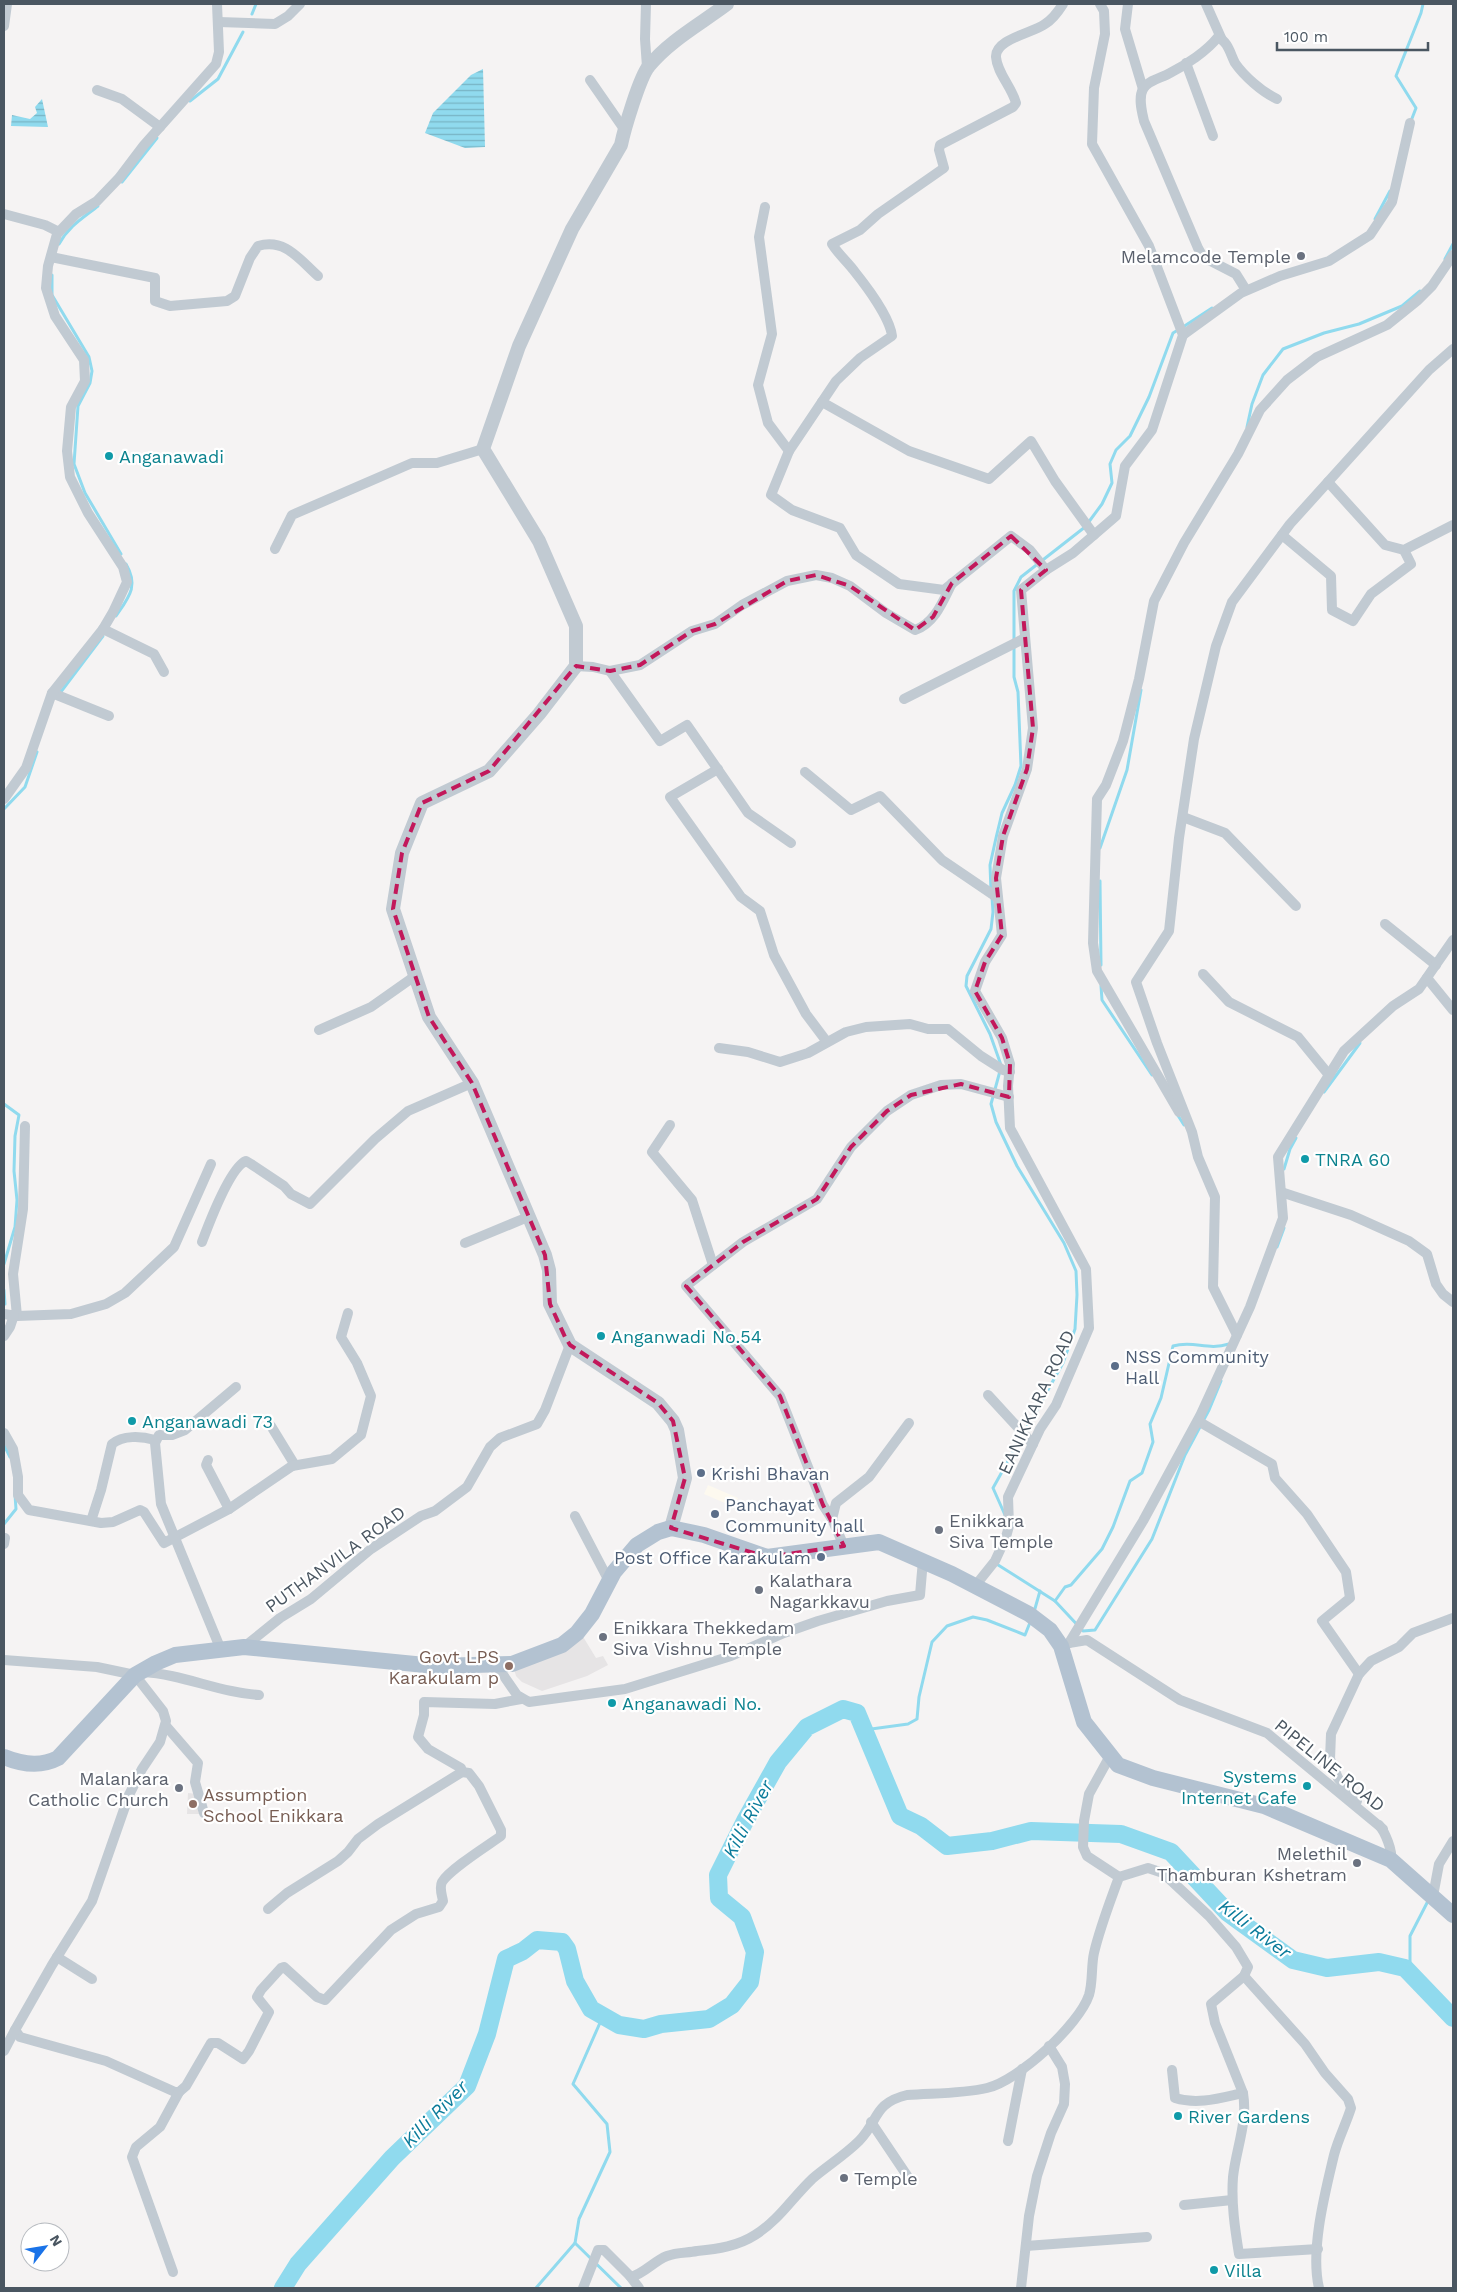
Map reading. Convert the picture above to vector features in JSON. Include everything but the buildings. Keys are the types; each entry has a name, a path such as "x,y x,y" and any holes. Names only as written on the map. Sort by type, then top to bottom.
{"main road":[{"path":"4,1757 26,1764 50,1763 58,1758 138,1674 175,1655 244,1647 435,1666 497,1666 512,1664 562,1645 577,1633 592,1614 609,1581 637,1545 658,1532 671,1528 722,1541 767,1557 878,1542 923,1560 976,1586 1033,1617 1050,1630 1065,1645 1084,1722 1118,1765 1153,1778 1264,1806 1391,1860 1453,1915"}],"street":[{"path":"4,26 7,4"},
{"path":"4,799 26,768 52,693 102,629 126,587 127,577 113,550 88,513 70,477 68,450 72,407 85,381 84,360 71,337 55,316 46,288 51,257 59,232 76,214 98,201 216,64 219,52 217,4"},
{"path":"219,22 276,24 288,16 300,4"},
{"path":"483,449 519,346 572,228 621,145 624,129 647,67 645,39 646,4"},
{"path":"647,67 662,53 727,4"},
{"path":"1042,564 1030,550 1011,536 944,590 899,584 856,555 840,528 792,510 771,495 789,451 836,381 860,358 892,336 891,326 856,273 832,244 860,230 878,214 944,168 939,150 940,145 1016,103 1013,92 997,65 996,54 1000,45 1045,25 1058,13 1063,4"},
{"path":"1100,4 1104,11 1105,34 1094,88 1092,144 1149,246 1182,331 1245,288 1329,261 1370,234 1392,202 1410,123"},
{"path":"1128,4 1125,28 1143,89 1141,109 1144,121 1203,257 1236,274 1245,288"},
{"path":"1206,4 1222,40 1236,64 1248,78 1277,99"},
{"path":"1143,89 1156,79 1171,73 1186,63 1213,43 1218,37 1222,40"},
{"path":"1186,63 1213,136"},
{"path":"590,80 624,129"},
{"path":"97,90 122,99 160,127"},
{"path":"765,207 760,237 772,334 758,385 768,423 789,451"},
{"path":"4,214 59,232"},
{"path":"51,257 155,278 155,301 170,306 227,301 236,296 250,258 258,246 271,242 285,246 318,276"},
{"path":"1192,1132 1108,993 1097,971 1093,943 1097,799 1106,785 1123,741 1139,679 1154,601 1184,543 1238,454 1260,410 1287,380 1317,357 1387,325 1418,300 1453,255"},
{"name":"EANIKKARA ROAD","path":"976,1586 992,1565 1009,1526 1008,1496 1040,1429 1056,1405 1089,1328 1086,1269 1010,1128 1005,1096 1010,1064 1002,1038 975,991 985,962 1002,935 996,878 1003,836 1027,769 1033,728 1021,590 1042,564 1072,552 1116,516 1125,466 1152,430 1182,331"},
{"path":"1236,1339 1213,1287 1215,1197 1198,1157 1192,1132 1156,1042 1136,982 1169,931 1194,739 1216,646 1232,602 1282,535 1328,482 1429,370 1453,349"},
{"path":"822,402 909,450 989,478 1031,441 1054,480 1094,535"},
{"path":"275,549 292,515 412,463 437,463 483,449"},
{"path":"483,449 539,541 576,626 576,666 539,714 489,771 422,803 402,853 392,909 429,1017 472,1083 545,1255 549,1270 550,1304 570,1345 658,1403 673,1421 680,1446 685,1478 671,1528"},
{"path":"1328,482 1385,545 1404,550 1453,525"},
{"path":"1282,535 1331,576 1332,610 1353,621 1371,594 1411,564 1404,550"},
{"path":"576,666 610,671 640,665 692,631 715,624 742,605 787,581 816,575 832,578 850,586 886,613 914,630 925,626 952,583"},
{"path":"102,629 154,654 164,672"},
{"path":"904,699 1025,638"},
{"path":"610,671 660,741 687,725 748,813 791,843"},
{"path":"52,693 109,716"},
{"path":"718,769 670,797 741,897 760,911 774,955 806,1014 827,1042"},
{"path":"805,772 851,810 880,796 942,860 998,898"},
{"path":"1183,817 1225,834 1296,906"},
{"path":"1385,924 1436,965"},
{"path":"1065,1645 1075,1634 1143,1521 1198,1421 1250,1307 1283,1218 1278,1157 1344,1051 1392,1006 1419,989 1453,940"},
{"path":"1203,974 1228,1002 1298,1037 1329,1075"},
{"path":"318,1030 371,1007 415,976"},
{"path":"1427,978 1453,1010"},
{"path":"719,1048 748,1052 780,1062 808,1052 846,1032 866,1027 910,1024 928,1029 948,1029 981,1056 1003,1070 1010,1072"},
{"path":"202,1242 233,1175 242,1163 251,1164 284,1186 291,1194 310,1204 375,1139 408,1111 472,1083"},
{"path":"844,1546 832,1519 823,1505 780,1396 735,1341 686,1286 742,1242 817,1199 850,1147 887,1111 911,1094 941,1085 962,1084 1005,1096"},
{"path":"670,1125 652,1152 692,1200 713,1266"},
{"path":"4,1336 10,1327 13,1274 23,1209 25,1126"},
{"path":"11,1315 71,1314 106,1304 125,1293 174,1248 212,1164"},
{"path":"1281,1192 1351,1215 1409,1241 1427,1254 1436,1284 1443,1294 1453,1302"},
{"path":"465,1243 528,1217"},
{"path":"4,1433 13,1449 18,1477 18,1495 29,1510 91,1521 113,1522 140,1510 144,1512 164,1543 175,1539 229,1508 292,1466 332,1460 361,1435 371,1396 357,1363 341,1337 348,1312"},
{"name":"PUTHANVILA ROAD","path":"244,1647 280,1618 312,1599 370,1550 421,1516 435,1511 467,1487 490,1447 500,1438 537,1424 545,1410 570,1345"},
{"path":"221,1650 161,1504 155,1440 159,1435 172,1435 185,1430 236,1387"},
{"path":"988,1395 1033,1444"},
{"path":"1198,1421 1272,1464 1276,1478 1307,1514 1346,1572 1350,1598 1322,1621 1359,1674"},
{"path":"832,1519 836,1503 870,1476 909,1423"},
{"path":"272,1426 286,1446 294,1462 292,1466"},
{"path":"91,1521 112,1444 121,1438 147,1438 155,1440"},
{"path":"208,1460 207,1469 229,1508"},
{"path":"574,1516 609,1581"},
{"path":"462,1772 461,1768 428,1749 418,1737 424,1715 424,1702 495,1704 521,1699 529,1702 625,1689 731,1656 784,1633 818,1621 887,1601 920,1595 923,1560"},
{"path":"1391,1860 1392,1856 1382,1829 1346,1789 1330,1759 1331,1734 1359,1674 1371,1662 1398,1647 1413,1633 1453,1618"},
{"name":"PIPELINE ROAD","path":"1065,1645 1087,1640 1180,1700 1267,1732 1382,1829"},
{"path":"4,1660 97,1667 199,1681 243,1694 259,1695"},
{"path":"497,1666 521,1699"},
{"path":"138,1674 163,1711 166,1726 198,1763 195,1782 204,1812"},
{"path":"4,2051 57,1957 92,1901 129,1795 142,1769 160,1742 166,1726"},
{"path":"1110,1756 1089,1794 1082,1838 1087,1856 1119,1877"},
{"path":"174,2272 132,2157 136,2146 160,2127 179,2092 186,2086 212,2043 218,2043 243,2059 269,2012 257,1997 281,1968 284,1967 317,1997 325,2000 391,1930 416,1914 439,1907 443,1901 440,1889 444,1880 464,1862 501,1836 500,1830 479,1786 469,1773 462,1772 378,1824 358,1839 338,1861 287,1893 268,1909"},
{"path":"1431,1894 1439,1864 1453,1841"},
{"path":"1119,1877 1148,1868 1163,1873 1209,1916 1236,1947 1248,1967 1244,1976 1211,2004 1214,2023 1243,2093 1245,2106 1244,2124 1238,2144 1232,2200 1239,2254 1318,2249"},
{"path":"630,2276 641,2274 666,2256 735,2245 756,2235 779,2217 787,2205 812,2179 860,2140 883,2106 899,2097 988,2088 1022,2069 1049,2046 1081,2012 1089,1994 1094,1955 1104,1917 1119,1877"},
{"path":"57,1957 92,1979"},
{"path":"1244,1976 1305,2044 1325,2074 1348,2099 1352,2108 1335,2154 1320,2223 1316,2273 1319,2288"},
{"path":"15,2030 20,2037 106,2061 179,2092"},
{"path":"1021,2288 1029,2216 1038,2176 1051,2133 1064,2104 1065,2084 1062,2067 1049,2046"},
{"path":"1008,2141 1022,2069"},
{"path":"1172,2070 1175,2098 1186,2102 1204,2101 1243,2093"},
{"path":"871,2122 908,2177"},
{"path":"1184,2205 1232,2200"},
{"path":"1026,2246 1147,2237"},
{"path":"583,2288 598,2250 604,2250 630,2276 639,2288"}],"highlighted area":[{"path":"1011,536 1046,570 1021,590 1033,728 1027,769 1003,836 996,878 1002,935 985,962 975,991 1002,1038 1010,1064 1009,1097 961,1084 911,1095 887,1111 851,1147 817,1199 743,1242 686,1286 780,1396 823,1505 844,1546 767,1557 671,1528 685,1478 673,1421 658,1403 570,1345 565,1337 550,1304 545,1255 503,1155 472,1083 429,1017 393,909 402,853 422,803 489,771 576,666 610,671 640,665 692,631 715,624 787,581 816,575 850,586 915,630 933,617 952,583"}],"shaded area":[{"path":"708,1485 738,1498 734,1507 704,1494"},
{"path":"582,1635 596,1658 603,1656 608,1665 587,1676 542,1691 522,1682 516,1676 513,1665"},
{"name":"Assumption School Enikkara","path":"188,1793 198,1794 199,1814 187,1814"}],"water":[{"path":"483,69 485,147 465,148 425,133 433,113 471,75"},
{"path":"42,99 48,127 11,126 12,115 30,119 37,113 35,107"}],"waterway":[{"path":"252,14 256,4"},
{"path":"1411,121 1416,108 1396,76 1423,4"},
{"path":"190,101 218,79 243,32"},
{"path":"122,182 157,138"},
{"path":"1375,219 1390,191"},
{"path":"59,244 72,227 98,206"},
{"path":"1445,259 1453,244"},
{"path":"52,275 52,295 89,357 92,371 90,383 78,406 74,464 85,493 121,554"},
{"path":"1247,427 1252,404 1263,375 1283,349 1324,333 1359,324 1402,306 1420,291"},
{"path":"1183,327 1212,308"},
{"path":"991,891 990,865 996,838 1002,813 1015,785 1021,766 1018,692 1014,677 1014,591 1021,577 1085,527 1102,504 1112,483 1110,464 1116,450 1130,436 1149,397 1173,333 1178,330"},
{"path":"116,616 131,591 132,579 126,564"},
{"path":"60,693 103,636"},
{"path":"1100,848 1127,770 1141,690"},
{"path":"4,809 25,787 37,752"},
{"path":"1100,881 1101,965"},
{"path":"992,897 991,929 967,976 966,986 990,1034 1001,1065"},
{"path":"1101,986 1102,1000 1152,1075"},
{"path":"1324,1092 1360,1043"},
{"path":"1000,1071 991,1104 996,1122 1017,1166 1064,1243 1076,1271 1075,1329 1063,1363 1025,1431"},
{"path":"4,1104 19,1115 15,1136 14,1171 17,1200 15,1227 4,1264"},
{"path":"1177,1114 1184,1125"},
{"path":"1284,1169 1290,1149 1296,1138"},
{"path":"1277,1247 1284,1228"},
{"path":"4,1290 5,1304"},
{"path":"995,1563 1055,1601 1065,1587 1071,1585 1102,1549 1113,1527 1130,1481 1142,1473 1153,1442 1150,1424 1161,1398 1173,1346 1181,1344 1214,1346 1229,1344"},
{"path":"1055,1601 1083,1631 1095,1630 1152,1539 1185,1455 1209,1410 1221,1381"},
{"path":"1005,1515 993,1488 1022,1436"},
{"path":"4,1445 10,1457"},
{"path":"4,1524 16,1509 15,1495"},
{"path":"1034,1612 1040,1591"},
{"path":"864,1730 908,1724 917,1719 919,1697 932,1642 947,1626 973,1617 987,1620 1025,1635 1031,1620"},
{"name":"Killi River","path":"283,2288 298,2264 392,2158 467,2086 487,2034 506,1959 523,1951 537,1940 562,1942 567,1949 575,1981 591,2009 619,2025 644,2029 661,2024 709,2019 732,2005 750,1982 755,1952 742,1917 719,1898 718,1875 778,1762 807,1727 843,1709 857,1713 900,1816 921,1826 947,1846 992,1841 1031,1831 1121,1834 1171,1852 1228,1913 1293,1960 1327,1968 1379,1962 1405,1968 1453,2018"},
{"path":"1410,1973 1410,1936 1429,1899"},
{"path":"536,2288 575,2243 579,2219 610,2152 607,2124 573,2084 603,2016"},
{"path":"575,2243 621,2288"}],"place":[{"name":"Melamcode Temple","path":"1301,256"},
{"name":"Anganawadi","path":"109,456"},
{"name":"TNRA 60","path":"1305,1159"},
{"name":"Anganwadi No.54","path":"601,1336"},
{"name":"NSS Community Hall","path":"1115,1366"},
{"name":"Anganawadi 73","path":"132,1421"},
{"name":"Krishi Bhavan","path":"701,1473"},
{"name":"Panchayat Community hall","path":"715,1514"},
{"name":"Enikkara Siva Temple","path":"939,1530"},
{"name":"Post Office Karakulam","path":"821,1557"},
{"name":"Kalathara Nagarkkavu","path":"759,1590"},
{"name":"Enikkara Thekkedam Siva Vishnu Temple","path":"603,1637"},
{"name":"Govt LPS Karakulam p","path":"509,1666"},
{"name":"Anganawadi No.","path":"612,1703"},
{"name":"Systems Internet Cafe","path":"1307,1786"},
{"name":"Malankara Catholic Church","path":"179,1788"},
{"name":"Assumption School Enikkara","path":"193,1804"},
{"name":"Melethil Thamburan Kshetram","path":"1357,1863"},
{"name":"River Gardens","path":"1178,2116"},
{"name":"Temple","path":"844,2178"},
{"name":"Villa","path":"1214,2270"}]}
